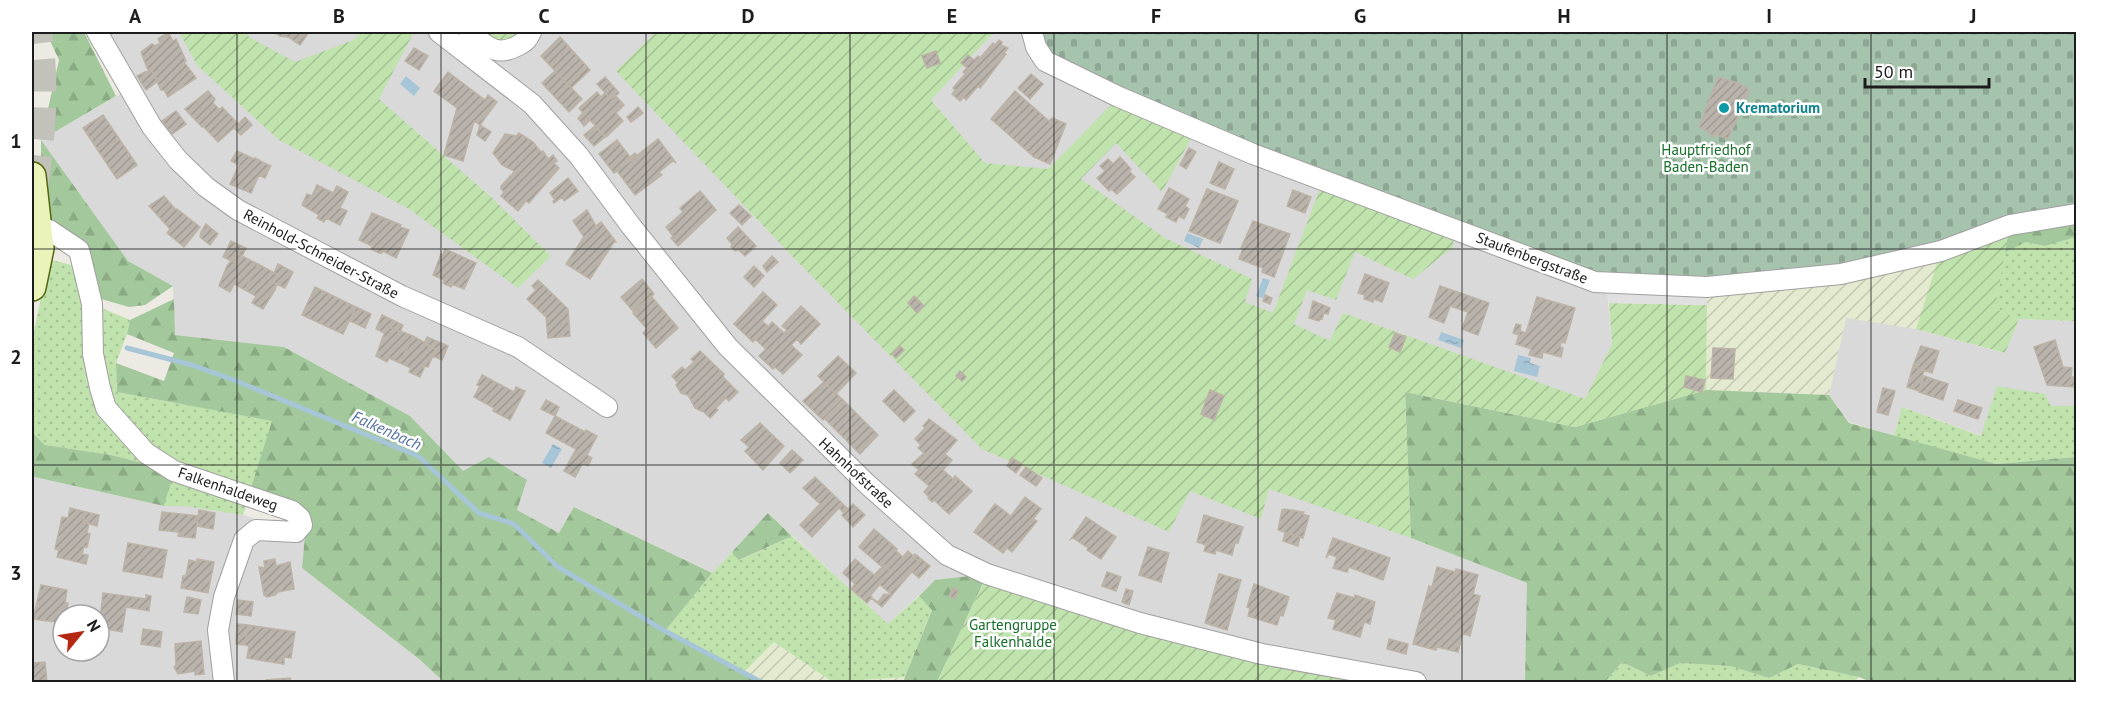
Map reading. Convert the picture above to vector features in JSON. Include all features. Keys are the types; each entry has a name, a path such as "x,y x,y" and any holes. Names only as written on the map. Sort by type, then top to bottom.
{"main road":[{"path":"32,176 35,226 40,248 32,286"}],"street":[{"name":"Reinhold-Schneider-Straße","path":"97,32 152,127 178,160 206,187 238,210 402,296 518,347 607,407"},
{"name":"Hahnhofstraße","path":"439,32 532,104 579,156 645,245 728,347 867,484 947,555 987,574 1140,623 1262,654 1416,682"},
{"path":"469,32 495,51 508,51 528,40 531,32"},
{"name":"Staufenbergstraße","path":"1032,32 1036,47 1045,61 1119,98 1253,154 1595,282 1707,287 1841,274 1941,250 2010,225 2076,214"},
{"name":"Falkenhaldeweg","path":"35,226 66,240 79,250 92,304 93,354 99,388 106,408 125,431 146,453 174,471 292,511 300,518 302,525 296,532 256,530 244,540 224,597 218,630 224,682"}],"shaded area":[{"path":"97,32 1032,32 1607,289 1612,344 1585,399 1411,538 1528,583 1525,682 1416,682 935,580 888,624 768,513 712,573 575,507 559,533 517,510 527,481 463,472 410,416 284,347 175,335 173,286 128,261 41,140 129,89"},
{"path":"1607,289 1707,291 1707,305 1609,303"},
{"path":"1846,317 1916,329 2004,353 2019,319 2076,321 2076,406 2051,406 1982,436 1903,407 1894,436 1849,422 1829,395"},
{"path":"32,474 36,477 164,506 184,506 243,515 296,532 305,540 302,568 419,659 444,682 32,682"}],"green space":[{"path":"46,32 84,32 116,96 41,140 59,60"},
{"path":"179,32 246,32 249,37 295,62 354,40 360,32 414,32 379,99 491,197 551,256 518,288 409,209 279,140 197,65"},
{"path":"470,32 531,32 508,51"},
{"path":"656,32 994,32 931,100 985,163 1048,169 1119,97 1196,129 1162,192 1116,143 1081,179 1165,238 1252,279 1245,302 1273,313 1321,186 1454,238 1453,247 1413,279 1355,252 1336,300 1307,290 1294,324 1330,341 1343,313 1585,399 1612,344 1609,303 1707,305 1706,390 1575,427 1405,392 1411,538 1269,489 1261,519 1190,491 1169,532 982,449 793,257 616,71"},
{"name":"Hauptfriedhof Baden-Baden","path":"1032,32 2076,32 2076,214 1841,274 1595,282 1045,61"},
{"path":"41,140 128,261 173,286 145,305 129,307 94,297 80,242 42,222"},
{"path":"2076,214 2076,237 2045,246 2026,242 2004,253 2010,225"},
{"path":"2010,225 1995,309 2019,319 2005,353 1916,329 1941,251"},
{"path":"2076,237 2076,321 2019,319 1994,309 2004,253 2026,242 2045,246"},
{"path":"1941,251 1924,318 1916,329 1846,318 1829,395 1706,390 1707,287"},
{"path":"49,260 70,265 81,272 92,304 130,320 116,363 117,392 273,421 243,515 184,506 164,506 173,471 111,455 45,445 32,432 32,340"},
{"path":"174,299 175,335 284,347 410,416 463,471 489,457 527,480 517,510 559,533 574,507 712,573 665,631 761,682 444,682 419,659 302,568 306,525 249,494 272,421 117,392 116,363 164,381 174,353 127,334 130,320"},
{"path":"1997,386 2045,394 2051,406 2076,406 2076,457 1996,464 1894,436 1902,407 1981,436"},
{"path":"1706,390 1829,395 1849,423 1996,464 2076,457 2076,682 1871,682 1859,677 1798,664 1769,678 1730,666 1680,663 1651,676 1622,662 1605,682 1525,682 1527,583 1411,538 1405,392 1575,427"},
{"path":"32,432 45,445 111,455 174,471 164,506 35,477 32,474"},
{"path":"768,513 792,536 739,560 732,552"},
{"path":"792,536 888,624 919,596 932,609 905,677 833,682 774,642 743,673 665,631 732,552 740,560"},
{"path":"987,574 937,682 903,682 932,610 919,596 935,580"},
{"name":"Gartengruppe Falkenhalde","path":"987,574 1140,623 1416,682 937,682"},
{"path":"774,642 833,682 761,682 743,673"},
{"path":"1622,662 1651,676 1680,663 1730,666 1769,678 1798,664 1859,677 1854,682 1605,682"},
{"path":"905,677 903,682 838,682"}],"water":[{"path":"406,76 420,88 414,96 400,84"},
{"path":"1187,233 1203,239 1199,248 1184,241"},
{"path":"1263,278 1270,280 1263,298 1256,296"},
{"path":"1441,332 1464,340 1461,348 1438,340"},
{"path":"1518,355 1531,358 1530,363 1540,366 1537,377 1514,371"},
{"path":"553,444 562,449 551,468 542,463"}],"building":[{"path":"168,32 173,41 176,39 186,61 184,62 196,78 168,97 164,90 161,90 151,69 148,70 141,52 152,44 155,46 160,43 158,39"},
{"path":"274,32 309,32 300,45"},
{"path":"560,37 590,70 571,88 541,56"},
{"path":"999,40 1002,42 1001,45 1008,48 1004,53 1006,54 980,88 978,86 966,100 964,97 960,101 952,94 955,90 953,88 965,74 963,72 967,68 961,63 968,55 974,60 978,56 980,58 993,43 995,45"},
{"path":"414,48 428,56 419,70 405,61"},
{"path":"936,51 940,63 927,68 922,56"},
{"path":"151,69 158,81 146,90 137,76"},
{"path":"555,71 582,99 569,112 542,83"},
{"path":"448,72 485,100 488,95 497,102 480,125 474,121 463,161 444,155 457,108 434,91"},
{"path":"1031,74 1043,84 1030,99 1018,88"},
{"path":"605,77 619,93 611,99 597,84"},
{"name":"Krematorium","path":"1718,77 1750,90 1728,139 1715,134 1714,137 1710,136 1711,133 1699,127"},
{"path":"208,91 215,99 213,103 219,109 202,127 185,109"},
{"path":"1015,91 1049,121 1052,118 1066,124 1050,164 1034,157 991,119"},
{"path":"597,92 601,97 605,93 611,99 615,95 624,105 616,113 623,121 606,137 590,120 584,126 578,118 583,113 579,108"},
{"path":"222,107 238,124 218,142 203,126"},
{"path":"638,107 643,113 631,122 627,117"},
{"path":"176,111 186,124 172,134 162,121"},
{"path":"103,115 137,165 117,179 83,128"},
{"path":"245,117 252,125 241,135 234,128"},
{"path":"480,125 491,132 485,141 477,135"},
{"path":"595,126 605,137 594,146 584,135"},
{"path":"519,133 533,142 548,159 553,155 557,161 554,163 559,168 529,203 526,201 518,211 501,196 504,192 501,186 514,171 502,165 497,158"},
{"path":"505,134 517,136 497,158 493,153"},
{"path":"658,139 676,163 673,161 659,172 662,175 635,195 617,171"},
{"path":"617,140 630,157 635,153 637,156 614,173 599,154"},
{"path":"1189,148 1196,152 1186,169 1180,165"},
{"path":"237,151 271,165 265,178 259,175 251,193 230,184 239,165 231,161"},
{"path":"1120,157 1135,177 1117,194 1111,189 1109,191 1097,178 1105,171 1100,166 1108,159 1113,164"},
{"path":"1219,162 1234,169 1225,189 1210,183"},
{"path":"568,178 578,191 564,201 562,197 554,203 555,200 550,193"},
{"path":"317,185 333,193 337,186 348,192 340,208 347,211 340,225 326,218 324,222 317,218 319,215 302,205 307,194 312,196"},
{"path":"1169,188 1189,199 1185,206 1189,209 1184,219 1179,216 1176,222 1166,217 1168,214 1158,209"},
{"path":"1207,189 1238,201 1220,243 1189,231"},
{"path":"1293,190 1311,197 1305,213 1287,206"},
{"path":"700,191 716,210 678,246 666,227 683,212 680,208"},
{"path":"164,196 176,210 200,227 184,247 167,233 170,229 149,206"},
{"path":"739,205 751,216 742,225 730,213"},
{"path":"587,210 596,226 601,222 616,242 590,279 566,264 584,237 573,221"},
{"path":"372,213 409,230 396,258 383,251 379,253 371,249 372,246 359,240"},
{"path":"1253,221 1290,234 1274,277 1262,272 1263,268 1239,259 1243,248 1241,248"},
{"path":"206,224 218,234 210,245 200,237"},
{"path":"738,227 756,246 745,256 739,250 735,251 731,247 732,244 727,238"},
{"path":"231,241 246,248 242,256 238,254 234,262 223,257"},
{"path":"445,249 476,263 464,289 452,284 451,287 443,283 444,280 433,275"},
{"path":"238,254 258,264 245,290 234,284 230,292 219,286 227,266 231,261 234,262"},
{"path":"772,256 778,262 767,272 763,266"},
{"path":"258,264 278,275 274,283 277,284 275,290 263,309 252,303 256,296 245,290"},
{"path":"278,264 293,272 285,288 274,283 278,275 274,273"},
{"path":"754,266 764,276 754,287 744,277"},
{"path":"1365,274 1389,283 1382,302 1364,299 1365,295 1358,293"},
{"path":"642,279 654,294 633,311 621,297"},
{"path":"538,280 568,309 570,336 548,338 546,317 527,299 536,290 532,286"},
{"path":"1440,286 1489,303 1478,335 1462,329 1468,312 1450,306 1444,323 1429,317"},
{"path":"315,287 356,307 343,334 302,315"},
{"path":"763,292 777,305 762,321 768,326 753,342 734,324"},
{"path":"1265,295 1272,298 1270,304 1263,301"},
{"path":"651,296 678,328 656,348 643,333 647,329 633,313"},
{"path":"914,296 924,306 917,313 908,303"},
{"path":"1537,297 1575,308 1565,343 1561,342 1560,347 1563,348 1561,357 1543,352 1542,358 1529,355 1531,349 1516,344 1520,331 1526,333"},
{"path":"1313,301 1330,308 1328,314 1324,313 1319,321 1309,318"},
{"path":"801,306 820,324 801,344 797,339 791,345 802,355 783,374 775,367 773,369 759,356 766,349 756,340 772,322 784,333 787,330 782,326"},
{"path":"356,307 371,314 365,328 350,321"},
{"path":"382,315 403,325 400,332 387,326 384,333 376,329"},
{"path":"1516,324 1521,325 1519,335 1513,333"},
{"path":"387,326 413,336 400,363 389,358 387,362 376,356"},
{"path":"1395,333 1406,337 1400,352 1389,347"},
{"path":"413,336 436,349 428,367 425,366 420,377 409,372 411,368 400,363"},
{"path":"427,337 448,346 442,360 433,356 436,349 424,344"},
{"path":"2055,340 2063,367 2072,368 2071,377 2075,377 2074,387 2047,385 2034,347"},
{"path":"900,346 904,350 896,358 892,354"},
{"path":"1921,346 1939,351 1932,373 1913,366"},
{"path":"1713,348 1735,349 1733,379 1711,378"},
{"path":"700,351 724,374 723,377 738,392 729,401 726,398 710,418 702,410 695,408 688,395 681,393 676,385 678,383 672,376 682,367 685,370 694,362 691,359"},
{"path":"838,356 856,373 836,394 818,376"},
{"path":"1913,366 1924,370 1919,391 1907,387"},
{"path":"960,371 966,377 962,381 956,376"},
{"path":"482,375 514,392 516,387 525,391 510,420 474,397 480,386 477,385"},
{"path":"1686,376 1705,380 1702,392 1684,387"},
{"path":"1924,376 1948,384 1943,400 1919,392"},
{"path":"824,382 843,400 823,420 803,401"},
{"path":"1883,388 1895,391 1888,415 1877,412"},
{"path":"894,390 915,411 904,422 883,401"},
{"path":"1210,390 1224,396 1214,420 1201,414"},
{"path":"546,400 559,407 555,416 541,409"},
{"path":"843,400 878,435 860,454 825,419"},
{"path":"1958,400 1982,408 1978,419 1954,411"},
{"path":"555,416 597,436 587,455 592,458 588,466 583,463 575,477 564,471 576,449 546,433"},
{"path":"929,419 957,440 945,454 952,460 943,470 953,479 955,476 972,491 949,514 934,500 932,502 928,498 924,492 929,486 915,474 919,470 912,464 924,453 918,448 921,445 915,439 925,428 923,426"},
{"path":"760,423 784,446 763,470 745,451 749,447 741,440"},
{"path":"792,450 803,460 790,473 780,463"},
{"path":"1012,458 1022,464 1016,473 1007,466"},
{"path":"1026,467 1042,478 1036,486 1020,475"},
{"path":"815,477 848,509 844,513 839,508 812,537 800,525 820,504 803,488"},
{"path":"1025,497 1041,509 1033,519 1037,521 1012,552 1007,548 1003,553 974,532 995,504 1011,516"},
{"path":"853,504 865,515 853,527 842,515"},
{"path":"70,508 86,512 83,522 89,523 87,533 90,534 87,547 84,546 82,554 88,555 86,564 57,557 59,550 55,549 62,517 68,518"},
{"path":"1284,509 1304,512 1303,514 1309,516 1303,538 1278,530"},
{"path":"199,510 215,513 213,529 197,526"},
{"path":"86,512 99,515 97,526 83,522"},
{"path":"162,512 198,516 195,538 178,536 179,532 159,530"},
{"path":"1204,515 1243,527 1232,555 1216,550 1215,554 1204,551 1206,545 1197,542"},
{"path":"1086,517 1116,537 1101,559 1073,538 1071,539"},
{"path":"874,529 903,557 908,551 920,562 892,595 879,584 891,571 884,565 882,567 859,547"},
{"path":"1285,533 1300,537 1298,546 1283,541"},
{"path":"1333,538 1390,558 1383,580 1349,567 1347,572 1333,568 1337,557 1329,554 1326,558"},
{"path":"128,543 167,550 162,578 123,571"},
{"path":"1148,547 1169,553 1161,582 1139,575"},
{"path":"915,554 930,566 919,578 912,572 920,562 913,556"},
{"path":"197,559 214,562 208,593 181,588 189,560 197,562"},
{"path":"275,559 276,566 290,562 294,589 267,597 264,595 259,567 265,568 264,561"},
{"path":"855,559 874,575 884,565 891,571 867,603 851,589 855,584 843,573"},
{"path":"1437,567 1478,575 1473,594 1480,596 1470,636 1463,633 1458,652 1437,647 1436,650 1413,644 1429,586 1432,587"},
{"path":"1107,572 1121,577 1116,591 1102,586"},
{"path":"1219,574 1241,580 1227,630 1205,623"},
{"path":"1254,584 1289,597 1283,616 1280,615 1277,625 1248,616 1250,608 1247,607"},
{"path":"41,585 67,590 65,603 51,603 51,621 33,619"},
{"path":"953,588 958,590 955,599 949,596"},
{"path":"1126,589 1133,591 1129,605 1122,602"},
{"path":"103,593 146,599 146,595 151,596 149,611 126,607 122,632 111,630 111,603 102,603"},
{"path":"1337,593 1355,598 1355,595 1375,602 1370,624 1364,622 1360,637 1333,629 1336,620 1328,618"},
{"path":"884,594 892,595 882,607 871,598 878,602"},
{"path":"187,597 201,600 198,614 184,612"},
{"path":"238,600 253,602 251,616 236,614"},
{"path":"237,624 248,625 245,645 236,644"},
{"path":"248,625 295,632 291,658 284,657 284,664 247,658 249,646 245,645"},
{"path":"143,629 162,632 160,647 141,644"},
{"path":"1389,639 1408,644 1406,654 1387,649"},
{"path":"201,641 204,674 195,675 195,671 178,674 174,667 176,665 175,644"},
{"path":"45,662 47,682 32,682 32,663"},
{"path":"290,678 291,682 266,682 266,680"}],"waterway":[{"name":"Falkenbach","path":"127,348 192,365 234,380 418,456 479,513 514,524 558,567 665,631 761,682"}],"tunnel":[{"path":"32,187 40,110 40,71 36,32"}],"place":[{"name":"Krematorium","path":"1724,108"}]}
